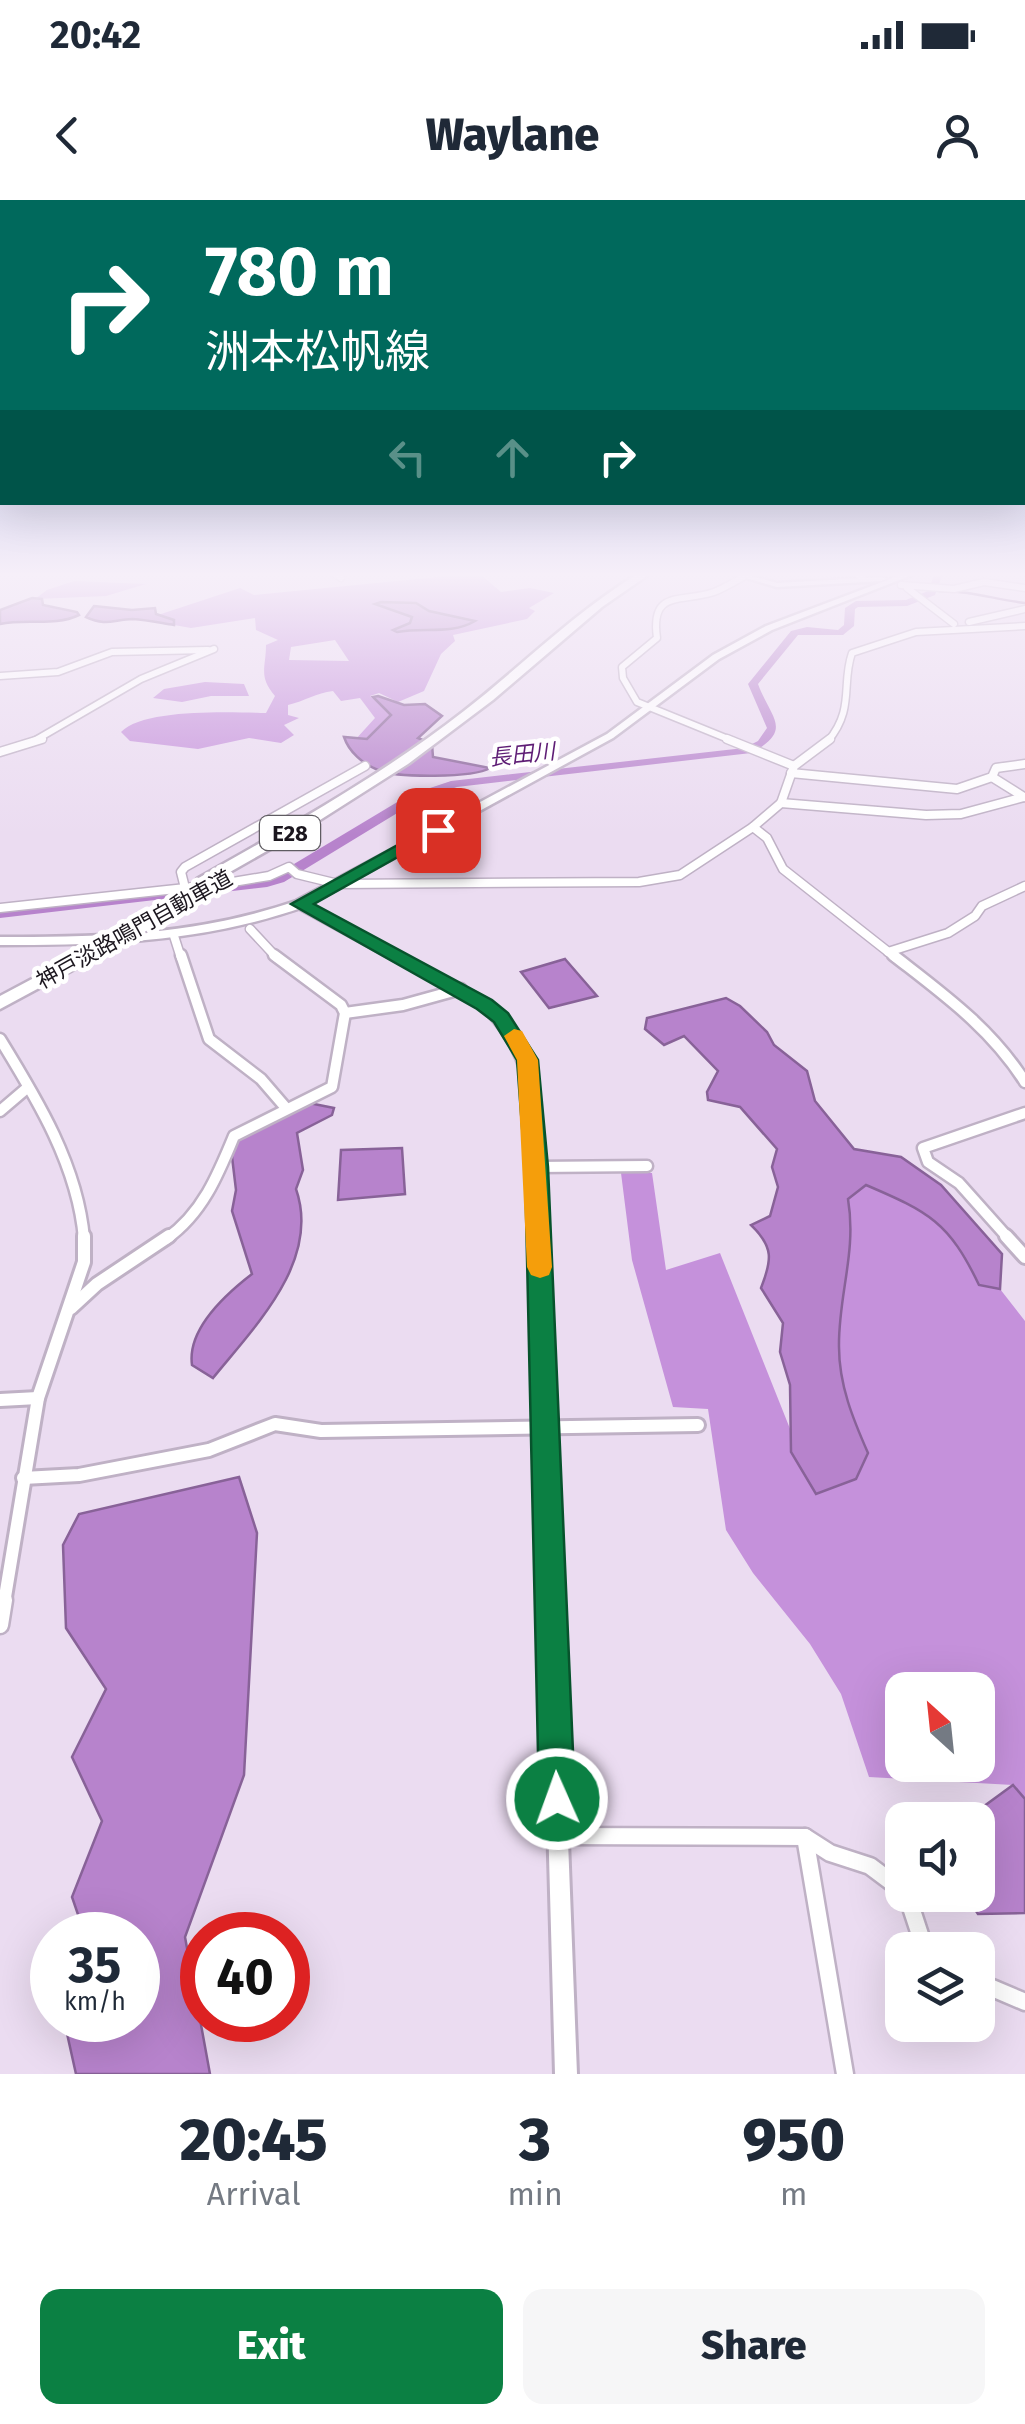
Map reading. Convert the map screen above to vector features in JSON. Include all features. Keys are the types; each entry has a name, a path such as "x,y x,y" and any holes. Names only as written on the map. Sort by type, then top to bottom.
{"highway":[{"name":"神戸淡路鳴門自動車道","path":"438,741 533,660"},
{"name":"神戸淡路鳴門自動車道","path":"0,992 227,878 379,782 509,690 543,660"},
{"name":"神戸淡路鳴門自動車道","path":"0,1003 379,782"}],"main road":[{"path":"0,941 174,936 246,922 300,904 610,736 711,660"}],"street":[{"path":"0,676 58,672 89,660"},
{"path":"0,761 4,752 77,721 140,679 187,660"},
{"path":"630,660 622,667 632,697 793,769 957,790 992,777 996,768 1025,764"},
{"path":"0,908 185,888 269,876 289,868 338,884 650,881 680,875 753,827 780,803 793,769 826,744 839,728 850,684 849,660"},
{"path":"185,888 181,872 184,867 365,766"},
{"path":"992,777 1024,797"},
{"path":"780,803 926,816 961,814 1024,797"},
{"path":"753,827 767,838 783,870 977,1021 1002,1046 1025,1082"},
{"path":"888,952 948,933 982,906 1025,886"},
{"path":"300,904 461,989 501,1018 527,1060 536,1167 566,2074"},
{"path":"66,1312 96,1284 180,1229 214,1186 230,1140 318,1090 332,1087 344,1013 328,994 264,948 250,929"},
{"path":"174,936 209,1039 261,1079 286,1108"},
{"path":"344,1013 403,1006 461,989"},
{"path":"0,1038 68,1161 85,1244 84,1262 38,1398 0,1625"},
{"path":"0,1112 27,1088"},
{"path":"1025,1113 923,1148 928,1162 958,1183 1025,1257"},
{"path":"536,1167 647,1166"},
{"path":"0,1400 38,1398"},
{"path":"23,1478 79,1475 209,1450 275,1424 322,1431 698,1425"},
{"path":"558,1836 806,1836 830,1853 870,1866 885,1878"},
{"path":"806,1836 845,2074"},
{"path":"995,1989 1025,2002"}],"shaded area":[{"path":"265,660 438,660 424,691 398,702 379,693 370,696 392,714 367,739 355,740 375,718 360,698 341,701 333,691 288,705 288,715 299,718 284,725 294,735 281,743 249,738 198,749 130,741 121,732 132,724 168,715 266,713 275,696 266,683"},
{"path":"205,682 244,684 249,696 211,696 182,702 153,698 164,689"},
{"path":"373,697 404,705 425,704 442,716 418,738 432,744 433,757 490,768 468,774 417,776 388,773 367,764 344,737 367,739 391,715"},
{"path":"565,959 597,996 549,1008 521,972"},
{"path":"726,998 740,1006 767,1032 774,1045 807,1071 815,1101 854,1149 901,1157 941,1185 1002,1254 1000,1289 979,1285 958,1247 922,1212 866,1185 848,1199 849,1256 839,1328 841,1375 868,1453 856,1479 816,1494 791,1452 790,1385 780,1352 783,1323 761,1288 769,1254 764,1240 751,1225 770,1216 778,1187 772,1167 777,1149 740,1107 708,1100 707,1092 718,1071 684,1036 664,1045 645,1029 647,1018"},
{"path":"309,1103 334,1108 332,1115 297,1133 303,1170 296,1189 301,1216 292,1267 264,1314 213,1378 192,1365 196,1338 220,1302 252,1274 232,1211 236,1190 230,1140"},
{"path":"402,1148 405,1194 338,1200 341,1150"},
{"path":"621,1173 652,1173 666,1270 720,1253 816,1494 867,1453 841,1375 840,1328 851,1237 848,1199 866,1185 922,1212 958,1246 979,1285 1000,1289 1025,1321 1025,1799 1013,1785 959,1782 995,1782 995,1672 885,1672 885,1778 869,1777 841,1694 810,1644 753,1573 726,1530 708,1409 673,1407 632,1260"},
{"path":"239,1477 257,1533 244,1775 194,1912 180,1912 180,2042 204,2042 210,2074 76,2074 69,2042 160,2042 160,1912 77,1912 72,1897 102,1821 72,1757 106,1689 66,1628 63,1545 79,1514"},
{"path":"1013,1785 1025,1799 1025,1913 977,1912 995,1912 995,1802 990,1802"}],"waterway":[{"name":"長田川","path":"0,914 262,884 279,879 413,798 455,784 747,751 770,735 771,720 753,684 774,660"}],"slow traffic":[{"path":"514,1036 527,1060 540,1267"}],"route":[{"path":"438,830 300,904 484,1004 501,1018 527,1060 535,1141 557,1799"}]}
